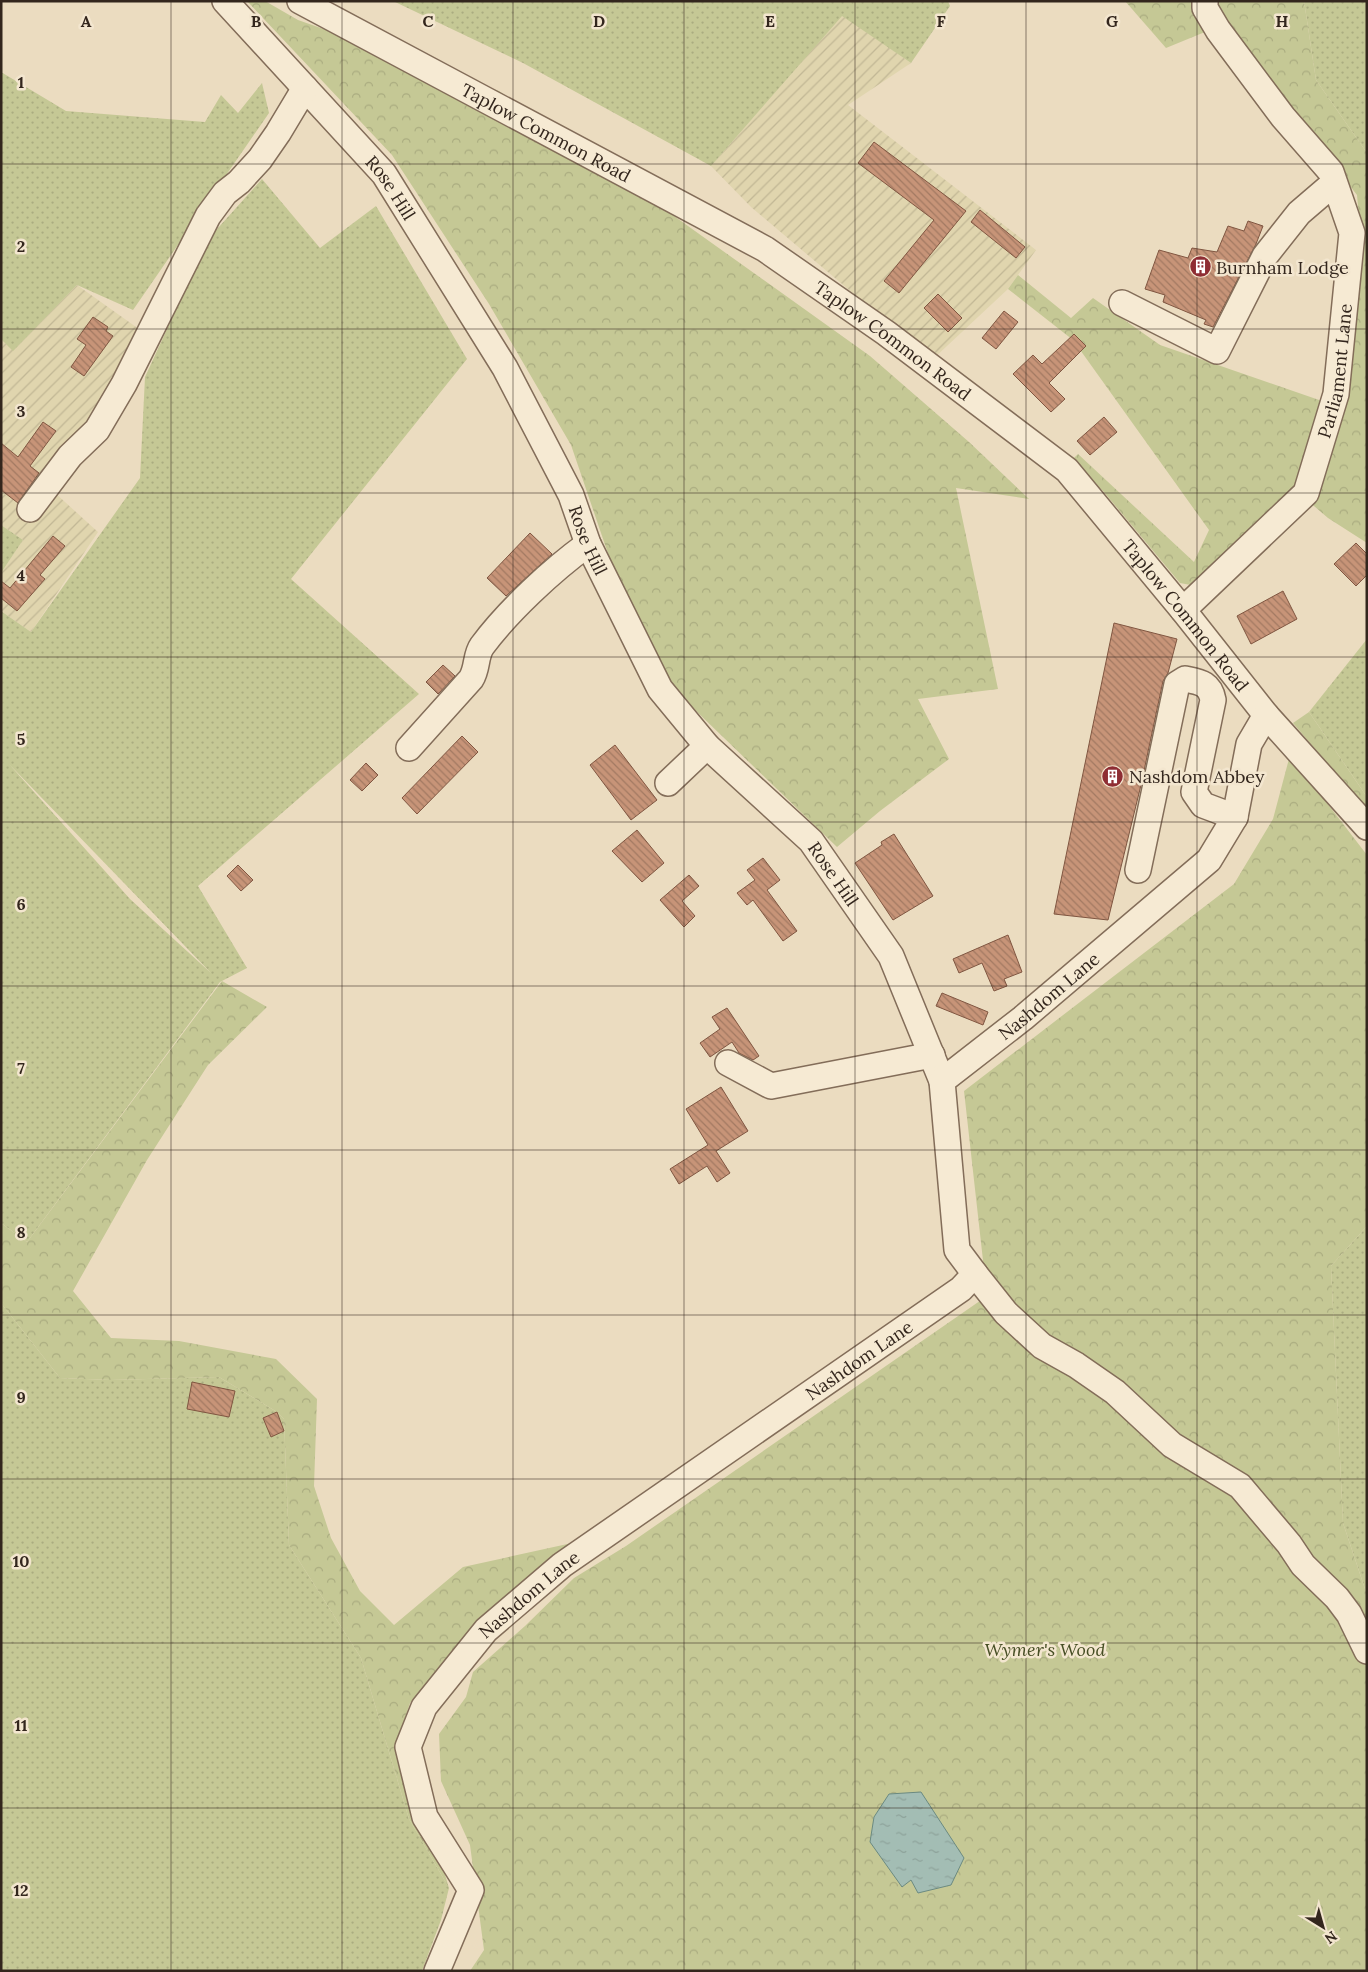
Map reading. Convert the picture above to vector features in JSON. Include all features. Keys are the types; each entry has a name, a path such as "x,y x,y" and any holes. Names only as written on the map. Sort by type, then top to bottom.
{"street":[{"name":"Rose Hill","path":"225,1 384,174 505,368 571,495 588,544 660,689 707,746 811,841 891,956 942,1081"},
{"name":"Parliament Lane","path":"1183,610 1306,493 1336,394 1352,233 1330,172 1283,117 1218,30 1205,8 1205,1"},
{"name":"Taplow Common Road","path":"302,2 764,249 886,333 1067,470 1183,610 1266,715 1367,827"},
{"path":"30,509 70,456 97,430 124,384 208,216 225,193 239,182 260,159 305,88"},
{"path":"1122,303 1217,351 1266,256 1299,213 1334,183"},
{"path":"409,748 471,678 476,671 478,654 498,628 554,571 588,544"},
{"path":"1138,870 1177,684 1185,679 1202,683 1211,690 1213,700 1194,792 1203,805 1235,817"},
{"name":"Nashdom Lane","path":"942,1081 1022,1018 1209,860 1235,817 1249,744 1266,715"},
{"path":"668,782 707,746"},
{"path":"728,1063 771,1086 932,1055"},
{"path":"942,1081 957,1250 1006,1312 1042,1346 1076,1365 1115,1392 1172,1446 1208,1465 1245,1491 1289,1544 1303,1565 1337,1598 1349,1614 1367,1650"},
{"name":"Nashdom Lane","path":"437,1971 471,1890 425,1817 408,1747 424,1707 486,1630 562,1565 961,1289 975,1274"}],"shaded area":[{"path":"842,15 911,63 848,105 1036,250 1008,289 932,360 751,207 711,166"},
{"path":"77,285 160,344 54,492 98,532 31,632 1,611 1,573 23,540 1,525 1,339 13,350"}],"green space":[{"path":"247,1 265,1 298,20 499,91 870,356 969,442 1029,499 956,488 998,689 918,699 949,759 880,811 837,847 665,681 615,574 571,445 489,304 392,155"},
{"path":"393,1 948,1 950,6 911,63 842,16 711,166 523,63"},
{"path":"1125,1 1198,1 1205,32 1166,48"},
{"path":"1215,1 1304,1 1316,80 1367,153 1367,543 1328,518 1307,500 1319,496 1361,240 1357,195 1216,15"},
{"path":"1304,1 1367,1 1367,153 1316,80"},
{"path":"1,72 66,111 205,122 221,95 238,113 262,83 269,113 133,310 77,285 13,351 1,339"},
{"path":"262,179 320,248 376,206 467,359 291,579 419,694 198,886 247,968 220,982 27,1242 1,1223 1,611 31,632 140,478 145,377 209,238","holes":["9,764 211,973 130,899"]},
{"path":"1018,275 1071,318 1093,298 1160,345 1322,401 1299,481 1209,578 1196,586 1180,583 1103,491 1070,462 1078,454 1194,562 1209,530 1073,340 1008,289"},
{"path":"1,525 23,540 1,573"},
{"path":"1367,639 1367,797 1309,712"},
{"path":"1309,712 1367,797 1367,811 1293,723"},
{"name":"Wymer's Wood","path":"1290,755 1367,855 1367,1226 1331,1266 1343,1523 1367,1595 1367,1971 470,1971 484,1950 470,1845 441,1781 439,1734 466,1697 473,1672 525,1626 574,1578 626,1546 987,1296 964,1091 1234,884 1273,819"},
{"path":"222,981 267,1007 208,1065 147,1160 73,1291 111,1338 179,1341 276,1359 317,1399 314,1486 331,1538 360,1591 394,1625 463,1567 572,1543 478,1625 410,1703 398,1739 427,1815 449,1888 409,1819 361,1658 289,1545 284,1419 277,1412 219,1377 111,1380 60,1378 1,1303 1,1223 27,1242"},
{"path":"1367,1226 1367,1595 1343,1523 1331,1266"},
{"path":"1,1303 60,1378 111,1380 219,1377 277,1412 284,1419 289,1545 361,1658 409,1819 449,1888 441,1920 422,1971 1,1971"}],"water":[{"path":"921,1792 964,1858 951,1885 918,1893 911,1880 902,1887 870,1842 874,1817 889,1794"}],"building":[{"path":"874,142 966,211 899,293 884,281 934,220 858,163"},
{"path":"980,210 1025,247 1016,258 971,222"},
{"name":"Burnham Lodge","path":"1248,221 1263,226 1256,244 1213,327 1204,324 1206,320 1163,302 1165,295 1145,289 1159,250 1188,258 1192,248 1217,252 1228,226 1244,231"},
{"path":"938,294 962,318 948,332 924,308"},
{"path":"1004,311 1018,322 996,349 982,338"},
{"path":"93,317 108,327 106,331 113,336 84,376 71,367 86,345 77,339"},
{"path":"1074,334 1086,346 1049,383 1065,399 1051,412 1013,374 1033,355 1042,364"},
{"path":"1104,417 1117,432 1090,455 1077,441"},
{"path":"43,422 56,431 30,466 39,473 18,503 1,490 1,443 18,457"},
{"path":"530,533 552,554 506,596 487,578"},
{"path":"53,536 65,546 40,575 45,579 17,611 1,598 1,581 10,588"},
{"path":"1356,543 1367,554 1367,575 1356,586 1334,564"},
{"path":"1283,591 1297,619 1251,644 1237,616"},
{"name":"Nashdom Abbey","path":"1114,623 1177,639 1168,673 1163,681 1141,785 1108,920 1054,914"},
{"path":"443,665 455,676 438,694 426,682"},
{"path":"462,736 478,752 417,814 402,798"},
{"path":"615,745 657,800 631,820 590,765"},
{"path":"366,763 378,775 362,791 350,780"},
{"path":"637,830 664,863 642,882 612,851"},
{"path":"894,834 933,896 893,920 855,863 882,845 881,842"},
{"path":"763,858 780,880 767,890 797,931 783,941 753,900 747,905 737,893 755,880 747,870"},
{"path":"238,865 253,880 241,891 227,876"},
{"path":"689,875 699,886 682,901 695,916 684,927 660,900"},
{"path":"1008,935 1022,972 1004,979 1007,986 994,991 982,963 959,973 953,959"},
{"path":"942,993 988,1012 983,1025 936,1006"},
{"path":"727,1008 759,1056 753,1060 739,1053 732,1042 710,1057 700,1043 720,1029 712,1017"},
{"path":"721,1087 748,1131 716,1151 730,1173 717,1182 707,1166 679,1184 670,1169 708,1145 686,1109"},
{"path":"192,1382 235,1391 229,1417 187,1409"},
{"path":"277,1412 284,1431 271,1437 263,1418"}],"place":[{"name":"Burnham Lodge","path":"1200,267"},
{"name":"Nashdom Abbey","path":"1113,776"}]}
